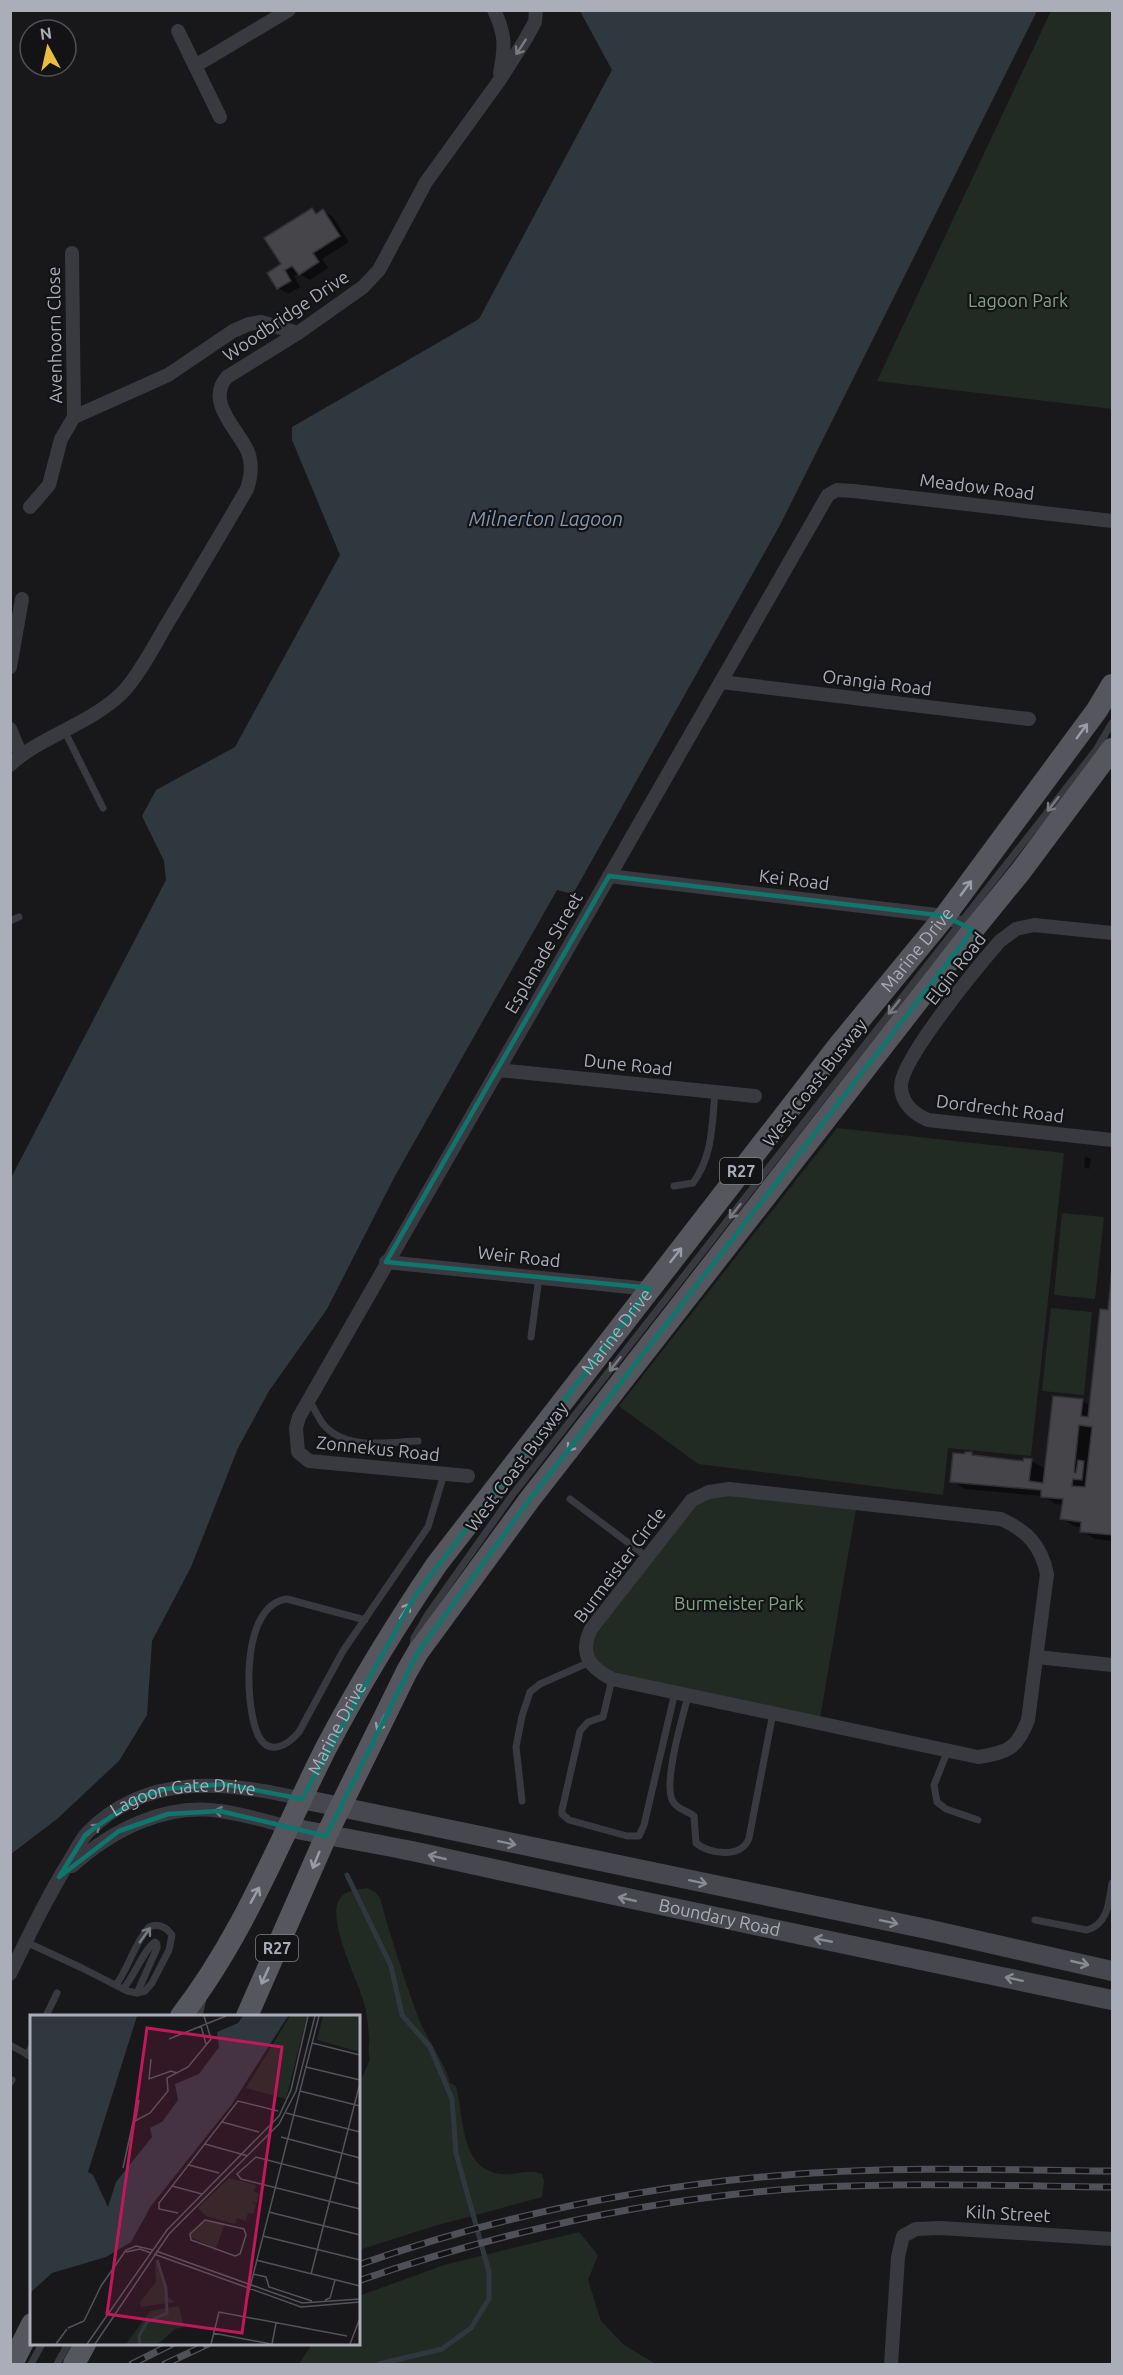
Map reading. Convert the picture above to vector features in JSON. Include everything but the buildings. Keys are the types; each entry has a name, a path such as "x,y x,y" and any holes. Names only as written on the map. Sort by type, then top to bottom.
{"main road":[{"name":"Marine Drive","path":"247,2015 326,1836 407,1671 530,1499 959,923 1113,685"},
{"name":"Marine Drive","path":"182,2015 207,1983 270,1869 327,1747 399,1620 464,1529 839,1046 959,923 1021,871 1113,749"},
{"name":"Lagoon Gate Drive","path":"302,1798 340,1807"},
{"name":"Boundary Road","path":"340,1807 927,1929 1113,1971"},
{"name":"Lagoon Gate Drive","path":"288,1827 326,1836"},
{"name":"Boundary Road","path":"326,1836 393,1847 684,1912 1113,2000"},
{"path":"12,2364 30,2328"},
{"path":"74,2364 84,2345"}],"street":[{"path":"195,66 290,10"},
{"name":"Woodbridge Drive","path":"494,10 502,26 505,45 499,81"},
{"name":"Woodbridge Drive","path":"16,760 109,705 125,691 247,489 251,474 249,453 220,402 222,383 227,377 298,333 363,287 379,270 426,182 499,81 525,40 535,22 536,10"},
{"path":"178,31 220,117"},
{"name":"Avenhoorn Close","path":"30,507 49,485 61,439 74,417 72,253"},
{"name":"Avenhoorn Close","path":"74,417 168,375 233,331 249,324 261,322 298,333"},
{"name":"Meadow Road","path":"837,490 1113,521"},
{"name":"Esplanade Street","path":"296,1442 299,1417 386,1262 828,495 837,490"},
{"path":"10,667 22,599"},
{"name":"Orangia Road","path":"721,682 1029,719"},
{"path":"10,729 16,760"},
{"name":"Kei Road","path":"609,876 959,923"},
{"name":"Elgin Road","path":"901,1088 902,1076 918,1048 1000,940 1016,929 1034,925 1113,933"},
{"name":"Dune Road","path":"498,1070 755,1096"},
{"name":"Dordrecht Road","path":"901,1088 910,1110 928,1120 1113,1140"},
{"name":"Weir Road","path":"386,1262 649,1289"},
{"name":"Zonnekus Road","path":"296,1442 302,1458 317,1464 468,1476"},
{"name":"Burmeister Circle","path":"729,1489 1001,1519 1020,1528 1043,1557 1047,1574 1038,1657 1028,1720 1022,1738 1012,1748 999,1754 978,1757 612,1679 590,1662 585,1646 591,1629 692,1500 709,1492 729,1489"},
{"path":"1038,1657 1113,1665"},
{"name":"Lagoon Gate Drive","path":"10,1974 59,1877 86,1834 113,1813 138,1798 165,1789 224,1784 302,1798"},
{"name":"Lagoon Gate Drive","path":"59,1877 93,1847 119,1831 168,1814 197,1810 220,1811 288,1827"},
{"name":"Kiln Street","path":"891,2364 898,2257 903,2236 916,2229 940,2228 1113,2239"}],"lane":[{"path":"959,923 1096,750 1113,723"},
{"path":"65,732 103,808"},
{"path":"10,921 19,916"},
{"path":"675,1186 693,1183 705,1164 710,1145 715,1092"},
{"path":"531,1337 539,1277"},
{"path":"309,1399 323,1424 345,1439 368,1443 418,1441"},
{"path":"365,1620 286,1599 276,1600 267,1608 253,1637 249,1678 253,1716 263,1742 272,1747 282,1747 291,1742 299,1732 343,1651 365,1620 428,1527 444,1474"},
{"path":"570,1499 648,1558"},
{"path":"522,1801 517,1738 530,1692 540,1684 590,1662"},
{"path":"612,1679 603,1717 588,1722 580,1731 562,1814 569,1820 627,1836 639,1836 645,1825 682,1694"},
{"path":"682,1694 670,1779 670,1796 678,1807 694,1816 696,1843 726,1852 739,1852 744,1849 749,1838 773,1713"},
{"path":"948,1750 934,1785 937,1803 946,1809 978,1820"},
{"path":"1035,1920 1086,1930 1092,1928 1103,1920 1106,1914 1113,1883"},
{"path":"26,1942 120,1987 137,1993 145,1991 152,1983 169,1950 172,1935 161,1926 153,1925 144,1932 120,1987"},
{"path":"120,1987 135,1973 149,1947 155,1942 156,1948 137,1993"},
{"path":"199,2015 207,1983"},
{"path":"46,2015 57,1993"},
{"path":"10,2045 29,2056"},
{"path":"31,2364 41,2345"},
{"path":"57,2364 67,2345"}],"highlighted area":[{"path":"609,876 945,916 973,930 530,1499 418,1652 326,1836 220,1811 168,1814 119,1831 59,1877 86,1834 138,1798 165,1789 224,1784 302,1799 415,1596 650,1288 386,1262"}],"green space":[{"name":"Lagoon Park","path":"1051,11 1112,11 1112,409 877,381"},
{"path":"837,1128 1064,1153 1031,1456 948,1448 943,1495 698,1464 619,1406"},
{"path":"1062,1213 1104,1217 1095,1299 1054,1295"},
{"path":"1051,1308 1092,1312 1084,1395 1042,1391"},
{"name":"Burmeister Park","path":"709,1492 857,1503 819,1724 597,1669 587,1637 692,1500"},
{"path":"368,1888 380,1898 418,2017 450,2083 456,2086 466,2140 471,2152 478,2163 488,2170 501,2174 537,2172 542,2174 544,2181 542,2197 431,2227 360,2250 360,2083 370,2059 369,2036 365,2007 340,1936 336,1910 341,1897 352,1891"},
{"path":"579,2232 598,2255 588,2280 601,2321 624,2345 656,2364 299,2364 311,2345 360,2345 360,2296 444,2265"}],"water":[{"name":"Milnerton Lagoon","path":"580,11 1037,11 780,525 573,894 557,890 395,1176 327,1309 269,1391 238,1448 191,1567 152,1641 147,1715 119,1761 57,1819 11,1854 11,1178 166,880 164,861 142,816 156,790 235,747 340,555 292,440 292,427 479,319 612,70"}],"waterway":[{"path":"347,1875 391,1966 402,2015 430,2047 452,2099 456,2153 489,2272 489,2299 471,2328 442,2349 379,2364"}],"railway":[{"path":"360,2264 466,2231 521,2217 631,2194 742,2179 877,2170 1112,2171"},
{"path":"360,2280 523,2232 691,2200 843,2186 1112,2187"},
{"path":"132,2364 170,2345"},
{"path":"165,2364 206,2345"}]}
